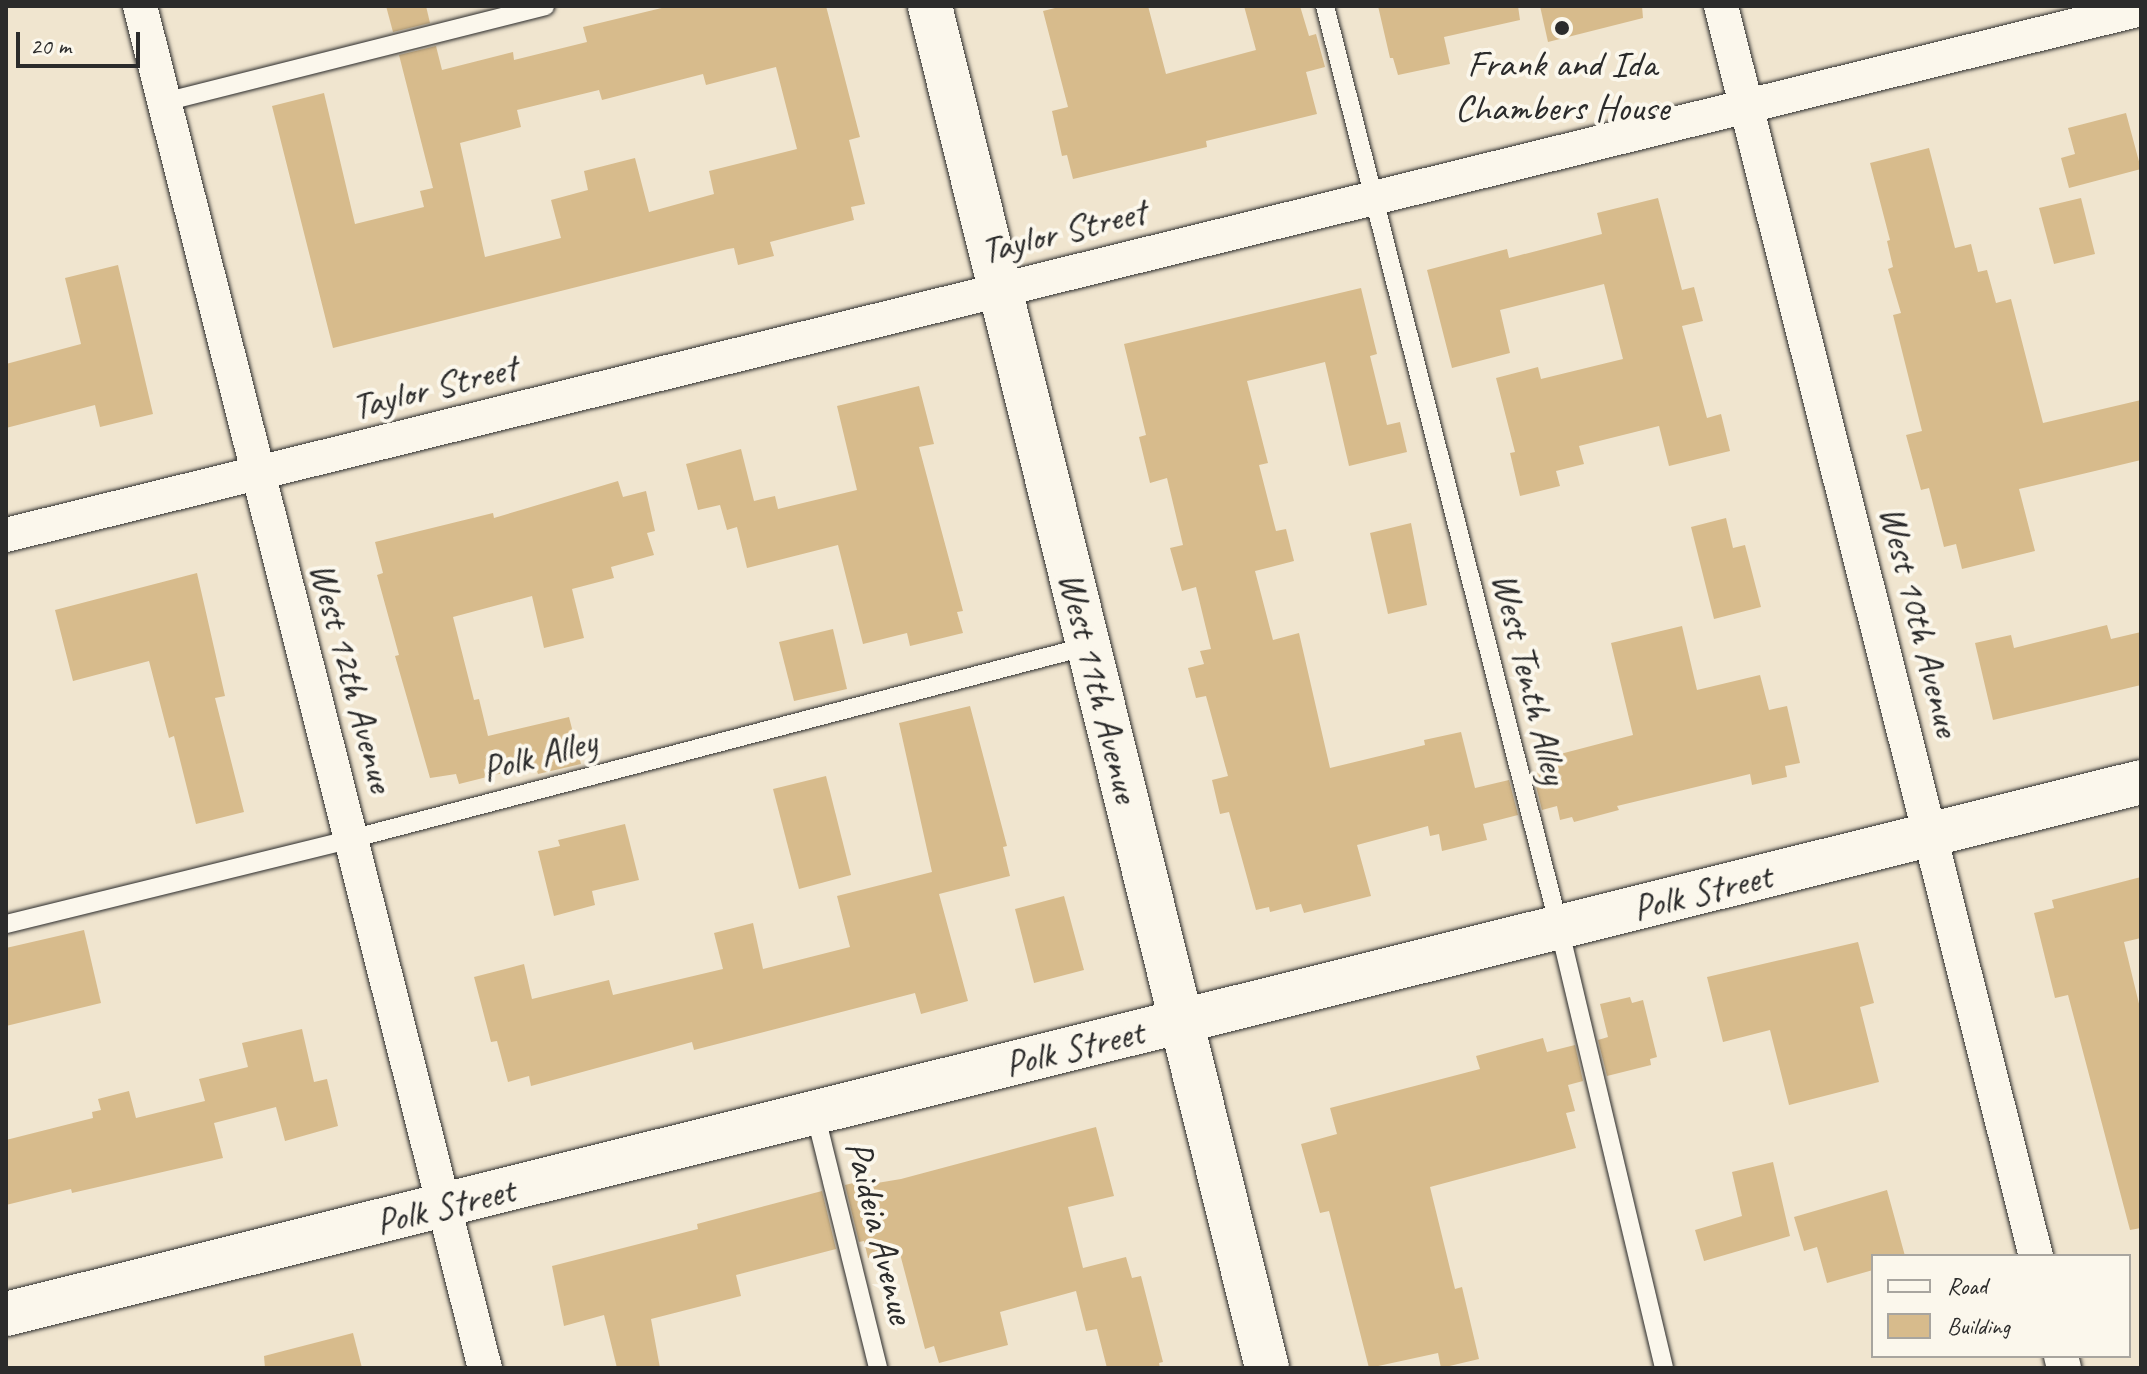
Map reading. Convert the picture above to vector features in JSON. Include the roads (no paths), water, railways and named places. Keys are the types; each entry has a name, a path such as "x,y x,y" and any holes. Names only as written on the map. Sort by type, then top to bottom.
{"street":[{"name":"West 12th Avenue","path":"140,6 256,474 446,1206 485,1368"},
{"name":"West 11th Avenue","path":"930,6 1267,1368"},
{"name":"West 10th Avenue","path":"1721,6 2035,1254"},
{"name":"Taylor Street","path":"6,535 2141,9"},
{"name":"Polk Street","path":"6,1314 2141,782"}],"lane":[{"path":"164,102 543,6"},
{"name":"West Tenth Alley","path":"1325,6 1559,927 1664,1368"},
{"name":"Polk Alley","path":"6,924 351,839 1088,646"},
{"name":"Paideia Avenue","path":"815,1113 878,1368"}],"place":[{"name":"Frank and Ida Chambers House","path":"1562,28"}]}
